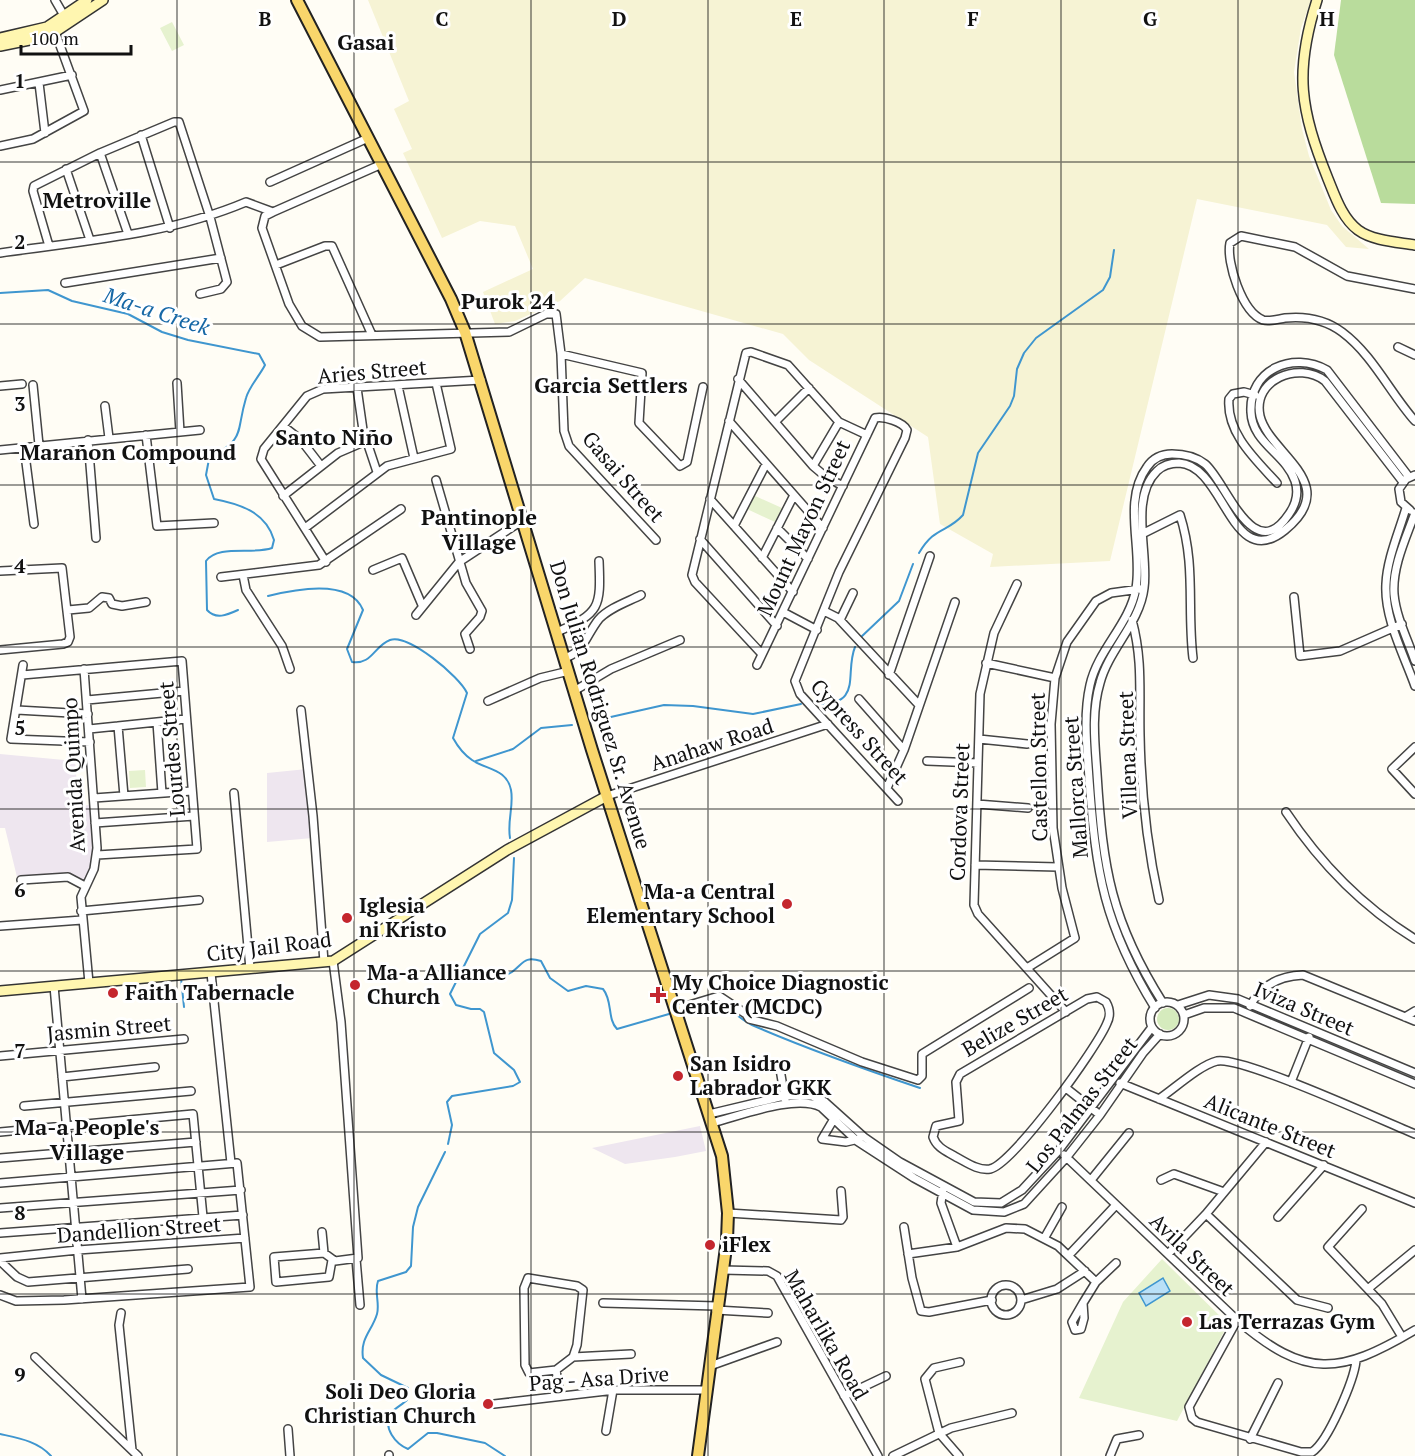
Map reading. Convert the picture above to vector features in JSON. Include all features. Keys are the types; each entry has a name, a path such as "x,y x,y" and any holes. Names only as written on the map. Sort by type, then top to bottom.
{"main road":[{"name":"Don Julian Rodriguez Sr. Avenue","path":"297,0 452,299 465,332 574,691 676,1009 725,1172 728,1213 723,1270 698,1456"}],"street":[{"path":"55,0 67,20"},
{"path":"67,20 87,0"},
{"path":"0,46 43,38 54,28 103,0"},
{"path":"1317,0 1306,37 1301,76 1306,112 1318,155 1338,204 1356,229 1370,237 1415,245"},
{"path":"0,38 54,28"},
{"path":"0,146 45,134 84,111 54,28"},
{"path":"0,90 72,75"},
{"path":"39,83 45,134"},
{"path":"49,246 33,188 100,153 178,122 210,217 227,282 221,290 200,294"},
{"path":"141,135 170,228"},
{"path":"270,182 368,138"},
{"path":"100,153 128,234"},
{"path":"382,164 265,216 262,223 289,304 306,330 325,338 465,332"},
{"path":"66,169 90,240"},
{"path":"0,252 170,228 210,217 246,202 273,212"},
{"path":"1415,289 1337,273 1303,251 1282,244 1241,236 1230,243 1238,289 1259,318 1268,321 1306,318 1320,321 1342,332 1363,352 1415,422"},
{"path":"276,265 325,246 332,246 372,335"},
{"path":"65,284 221,258"},
{"name":"Gasai Street","path":"465,332 509,332 546,314 555,314 561,354 564,431 569,446 656,540"},
{"path":"1398,347 1415,355"},
{"path":"761,653 695,582 692,572 738,379 747,352 783,362 809,387 839,422 867,435"},
{"path":"561,354 642,373 639,423 680,466 687,462 703,387"},
{"path":"1257,395 1264,425 1296,464 1305,487 1303,506 1283,531 1260,540 1246,535 1234,524 1200,470 1188,464 1166,465 1162,455 1181,454 1198,460 1211,471 1247,524 1266,530 1277,526 1290,512 1297,490 1292,475 1256,430 1251,411 1261,379 1271,368 1286,362 1303,362 1327,370 1412,476 1402,482"},
{"path":"1257,395 1281,376 1306,372 1325,381 1402,482 1399,498 1406,508 1415,512 1395,576 1396,603 1415,662"},
{"path":"738,379 813,466 826,477 843,486"},
{"name":"Aries Street","path":"283,496 264,468 261,456 311,392 481,380"},
{"path":"177,383 180,432"},
{"path":"305,528 377,472 394,463 447,452 452,447 436,383"},
{"path":"0,386 22,384"},
{"path":"33,385 39,445"},
{"path":"398,386 414,458"},
{"path":"775,422 809,387"},
{"path":"357,388 366,441 377,472"},
{"path":"1257,395 1240,392 1231,396 1229,405 1232,419 1244,445 1277,483"},
{"path":"1344,405 1351,400"},
{"path":"105,406 109,438"},
{"name":"Mount Mayon Street","path":"757,665 877,417 907,428 905,438 839,572 824,611"},
{"path":"729,421 823,528"},
{"path":"813,466 839,422"},
{"path":"283,426 301,440 321,466"},
{"path":"0,450 200,430"},
{"path":"146,435 157,526 214,523"},
{"path":"88,440 96,538"},
{"path":"326,562 283,496 347,448 366,441"},
{"path":"24,447 34,524"},
{"name":"Mallorca Street","path":"1162,455 1149,464 1141,478 1135,505 1144,589 1133,621 1108,663 1096,697 1095,731 1101,827 1108,877 1121,923 1138,963 1163,1003"},
{"path":"734,526 766,464"},
{"name":"Mallorca Street","path":"1155,1008 1121,949 1101,887 1094,842 1086,738 1087,706 1093,674 1129,610 1136,589 1139,535 1147,488 1155,473 1166,465"},
{"path":"436,480 468,588 482,611 480,618 465,634 470,649"},
{"path":"762,558 794,495"},
{"path":"710,499 793,592"},
{"path":"1406,508 1387,575 1386,595 1394,627 1413,674 1415,686"},
{"path":"221,577 309,568 326,562 401,509"},
{"path":"1139,535 1180,515 1190,551 1190,623 1193,658"},
{"path":"416,615 459,562 523,520"},
{"path":"777,528 808,559"},
{"path":"700,538 777,626"},
{"path":"889,675 930,556"},
{"path":"373,570 402,558 422,605"},
{"path":"557,632 582,622 593,611 601,595 599,561"},
{"path":"0,571 62,568 70,637 68,642 0,650"},
{"path":"243,575 246,590 282,646 291,669"},
{"name":"Cordova Street","path":"1017,584 998,622 986,663 981,694 975,865 976,910 1066,1012"},
{"name":"Castellon Street","path":"1027,968 1075,938 1058,867 1052,803 1051,724 1055,678 1067,642 1088,609 1102,596 1144,589"},
{"path":"840,621 853,593"},
{"path":"565,658 579,652 599,619 606,613 641,595"},
{"path":"68,610 89,608 102,597 109,598 112,604 122,606 146,602"},
{"path":"1294,597 1300,656 1340,651 1402,624"},
{"path":"887,788 904,750 956,602"},
{"name":"Villena Street","path":"1129,610 1133,621 1142,681 1140,733 1146,823 1159,900"},
{"path":"783,612 817,630 824,611 832,613 919,705"},
{"name":"Cypress Street","path":"817,630 796,676 795,685 800,694 898,801"},
{"path":"574,691 611,669 680,640"},
{"name":"Lourdes Street","path":"22,675 182,661 197,849 97,855"},
{"path":"986,663 1055,678"},
{"path":"23,665 11,739 90,742"},
{"name":"Avenida Quimpo","path":"84,669 97,855 94,869 81,897 89,983"},
{"path":"488,701 540,678 569,671"},
{"path":"87,700 184,691"},
{"path":"859,699 904,750"},
{"path":"16,710 88,714"},
{"path":"301,710 329,962 342,1033 360,1305"},
{"path":"89,729 186,719"},
{"path":"157,722 162,793"},
{"name":"Anahaw Road","path":"607,796 828,724"},
{"path":"118,726 124,796"},
{"path":"979,739 1027,744"},
{"path":"1415,747 1392,769 1415,794"},
{"path":"927,761 978,763"},
{"path":"94,798 192,791"},
{"path":"234,793 250,969"},
{"name":"City Jail Road","path":"0,991 329,962 521,842 607,796"},
{"path":"977,804 1028,808"},
{"path":"1286,812 1309,845 1346,886 1388,921 1415,939"},
{"path":"95,823 194,816"},
{"path":"975,865 1058,867"},
{"path":"21,880 68,877 85,886"},
{"path":"81,911 199,900"},
{"path":"0,926 82,920"},
{"path":"211,973 231,1163"},
{"path":"1247,1012 1257,994 1272,982 1303,975 1415,1021"},
{"path":"54,986 82,1299"},
{"path":"676,1009 719,996 746,1014 749,1019 777,1026 867,1064 918,1080 922,1076 922,1054 1029,988"},
{"name":"Iviza Street","path":"1178,1005 1199,997 1218,994 1251,1003 1311,1031 1415,1073"},
{"name":"Belize Street","path":"1097,997 1106,1002 1110,1012 1104,1029 1066,1088 1023,1139 996,1167 989,1169 971,1166 941,1148 933,1137 936,1126 959,1121 956,1082 963,1071 1066,1012 1087,999 1097,997"},
{"path":"1163,1003 1178,1005 1184,1015 1180,1030 1171,1035 1160,1034 1152,1027 1151,1015 1155,1008 1163,1003"},
{"name":"Iviza Street","path":"1184,1015 1214,1006 1247,1012 1415,1084"},
{"path":"1405,1017 1415,1011"},
{"name":"Los Palmas Street","path":"943,1190 974,1202 1002,1203 1022,1190 1059,1150 1092,1109 1152,1027"},
{"path":"1291,1082 1311,1031"},
{"name":"Los Palmas Street","path":"710,1119 731,1109 744,1106 812,1096 825,1101 836,1116 860,1139 973,1210 1004,1212 1024,1204 1066,1158 1101,1115 1149,1046 1160,1034"},
{"name":"Jasmin Street","path":"0,1056 184,1039"},
{"path":"1159,1099 1216,1061 1231,1061 1291,1082 1415,1134"},
{"path":"62,1077 155,1068"},
{"path":"780,1069 785,1101"},
{"name":"Alicante Street","path":"1114,1080 1415,1203"},
{"path":"1066,1088 1101,1115"},
{"path":"24,1106 191,1091"},
{"name":"Los Palmas Street","path":"710,1119 746,1115 785,1101"},
{"path":"744,1106 746,1115"},
{"path":"731,1109 733,1118"},
{"path":"0,1132 193,1114 202,1217"},
{"path":"836,1116 822,1139 860,1139"},
{"path":"1091,1180 1129,1133"},
{"path":"0,1158 196,1142"},
{"path":"1168,1254 1206,1214 1266,1142"},
{"name":"Avila Street","path":"1059,1150 1237,1320 1265,1344 1283,1354 1324,1364 1356,1360 1415,1330"},
{"path":"0,1183 231,1163 239,1165 249,1287 82,1299 16,1301 0,1295"},
{"path":"1278,1217 1324,1165"},
{"path":"1161,1180 1174,1174 1224,1192"},
{"path":"0,1208 241,1190"},
{"path":"943,1190 944,1213 957,1247"},
{"path":"728,1213 840,1220 843,1217 841,1191"},
{"path":"1069,1255 1116,1205"},
{"path":"1045,1237 1062,1207"},
{"path":"1362,1209 1328,1247 1369,1288 1402,1337"},
{"path":"1206,1214 1297,1300 1328,1308"},
{"path":"0,1233 243,1215"},
{"path":"904,1227 917,1304 921,1311 929,1312 992,1300"},
{"path":"908,1254 957,1247 1006,1228 1025,1229 1045,1237 1069,1255 1096,1282"},
{"path":"322,1232 324,1253 332,1260 356,1259"},
{"name":"Dandellion Street","path":"0,1259 78,1250 245,1238"},
{"path":"1369,1288 1415,1250"},
{"path":"324,1253 274,1257 276,1282 329,1277 332,1260"},
{"path":"0,1259 24,1281 188,1269"},
{"path":"1083,1303 1096,1282 1116,1263"},
{"name":"Maharlika Road","path":"723,1270 768,1271 777,1276 878,1456"},
{"path":"1021,1300 1057,1289 1085,1271"},
{"path":"535,1277 577,1286 583,1290 577,1345 573,1357 556,1370 532,1373 525,1369 525,1282 528,1278 535,1277"},
{"path":"1006,1286 1019,1292 1021,1300 1018,1310 1009,1315 995,1310 992,1300 998,1288 1006,1286"},
{"path":"603,1304 717,1308 768,1313"},
{"path":"121,1312 119,1325 135,1453"},
{"path":"1237,1320 1189,1407 1189,1412 1197,1422 1250,1439 1306,1453 1317,1449 1350,1383 1356,1360"},
{"path":"710,1366 777,1342"},
{"path":"573,1357 631,1354"},
{"path":"35,1357 135,1453"},
{"path":"959,1456 939,1433 925,1379 934,1368 960,1362"},
{"path":"556,1370 560,1395"},
{"path":"844,1396 886,1376"},
{"path":"1250,1439 1278,1383"},
{"path":"606,1431 613,1390"},
{"name":"Pag - Asa Drive","path":"494,1404 613,1390 707,1390"},
{"path":"893,1456 939,1433 1012,1413"},
{"path":"288,1429 290,1456"},
{"path":"1110,1456 1117,1439 1139,1435"}],"shaded area":[{"path":"368,0 1311,0 1301,28 1294,72 1302,129 1309,156 1331,210 1342,226 1369,249 1346,247 1327,225 1197,199 1110,561 990,567 993,554 940,524 928,437 809,360 783,334 585,278 560,301 515,321 495,324 483,292 533,269 515,226 480,221 442,238 403,153 412,149 394,109 409,101"},
{"path":"0,754 75,761 79,806 90,805 94,847 91,868 84,880 65,875 17,877 5,828 0,828"},
{"path":"307,769 313,838 267,842 267,773"},
{"path":"700,1126 706,1151 625,1164 592,1148"}],"green space":[{"path":"1341,0 1415,0 1415,204 1381,203 1334,55"},
{"path":"172,22 184,45 172,51 160,28"},
{"path":"753,495 782,508 775,522 747,509"},
{"path":"145,770 146,787 130,788 129,771"},
{"path":"1168,1008 1176,1011 1179,1019 1176,1027 1168,1030 1160,1027 1157,1019 1160,1011"},
{"path":"1162,1259 1228,1324 1177,1421 1079,1398 1123,1302"}],"water":[{"path":"1163,1278 1170,1291 1146,1306 1139,1293"}],"waterway":[{"path":"919,553 930,538 952,525 963,515 978,453 1010,406 1014,396 1017,369 1024,353 1036,338 1103,290 1110,277 1114,250"},
{"name":"Ma-a Creek","path":"0,293 48,290 72,301 128,314 162,332 188,340 259,354 265,365 247,394 238,434 229,445 209,459 206,475 214,499 251,511 265,522 274,540 272,548 227,551 212,556 206,561 207,610 218,616 238,610"},
{"path":"860,638 899,601 913,564"},
{"name":"Ma-a Creek","path":"268,596 321,588 347,593 363,610 347,649 352,662 364,661 380,646 390,640 398,640 420,649 455,677 467,693 453,738 469,758 501,774 509,783 512,796 510,838"},
{"path":"815,704 840,700 846,694 855,647"},
{"path":"593,721 664,705 693,706 753,714 801,704"},
{"path":"476,761 513,749 541,728 572,725"},
{"name":"Ma-a Creek","path":"448,1144 452,1125 447,1102 452,1096 513,1086 520,1082 514,1070 494,1053 484,1012 480,1009 456,1005 450,994 480,934 508,913 512,900 514,858"},
{"path":"464,971 494,978 512,972 525,961 531,959 541,961 550,978 568,991 586,986 603,989 617,1029 669,1014"},
{"path":"181,978 184,1007"},
{"path":"716,1005 726,1008 747,1022 773,1034 920,1088"},
{"name":"Ma-a Creek","path":"445,1152 418,1207 413,1227 411,1266 406,1272 378,1281 377,1314 363,1345 363,1358 381,1375 408,1388 407,1400 391,1413 388,1424 392,1435 403,1447 408,1449 428,1433 437,1433 485,1443 505,1456"},
{"path":"0,1434 34,1444 51,1456"}],"place":[{"name":"Ma-a Central Elementary School","path":"787,904"},
{"name":"Iglesia ni Kristo","path":"347,918"},
{"name":"Ma-a Alliance Church","path":"355,985"},
{"name":"Faith Tabernacle","path":"113,993"},
{"name":"My Choice Diagnostic Center (MCDC)","path":"658,995"},
{"name":"San Isidro Labrador GKK","path":"678,1076"},
{"name":"iFlex","path":"710,1245"},
{"name":"Las Terrazas Gym","path":"1187,1322"},
{"name":"Soli Deo Gloria Christian Church","path":"488,1404"}],"district":[{"name":"Gasai","path":"366,42"},
{"name":"Metroville","path":"97,200"},
{"name":"Purok 24","path":"508,301"},
{"name":"Garcia Settlers","path":"611,385"},
{"name":"Santo Niño","path":"334,437"},
{"name":"Marañon Compound","path":"128,452"},
{"name":"Pantinople Village","path":"479,530"},
{"name":"Ma-a People's Village","path":"87,1140"}]}
